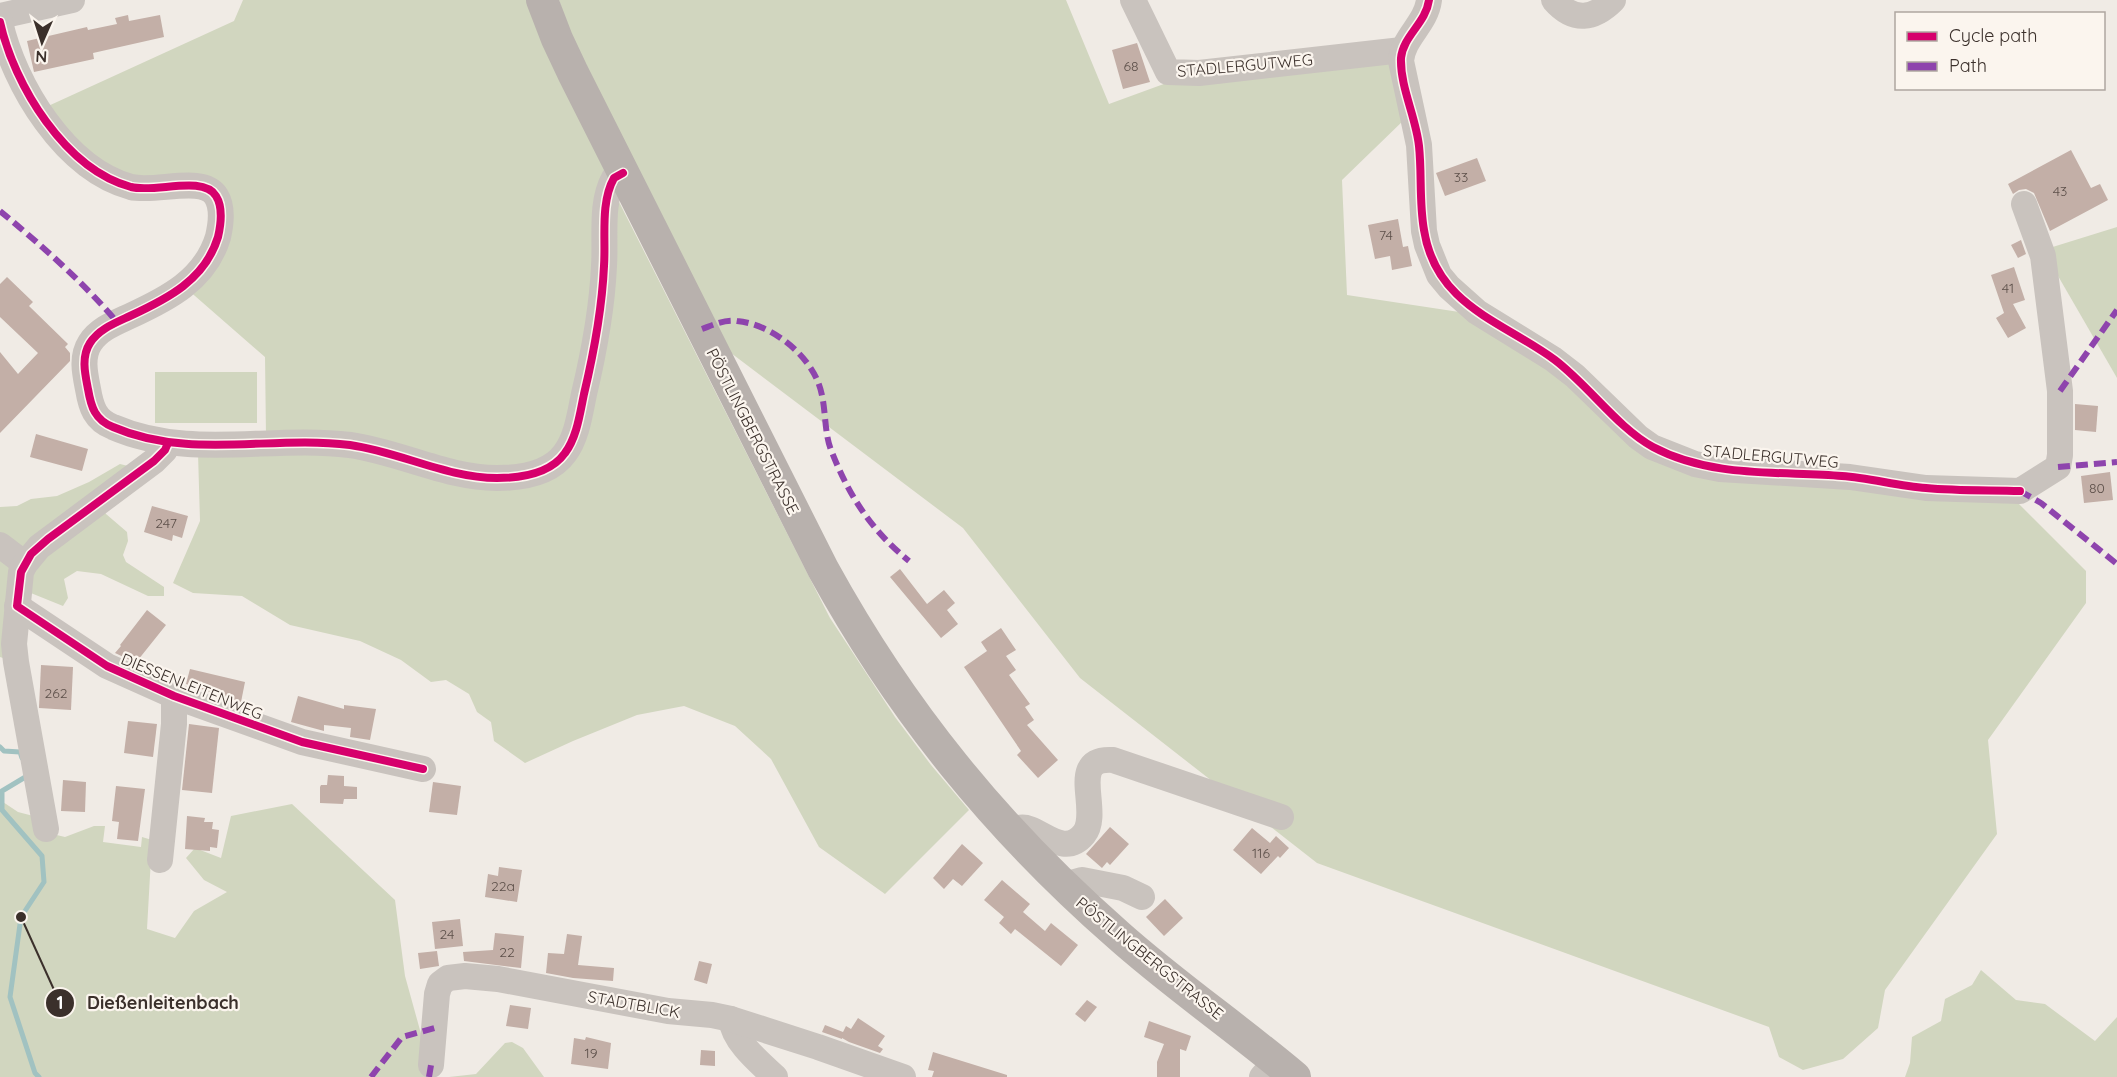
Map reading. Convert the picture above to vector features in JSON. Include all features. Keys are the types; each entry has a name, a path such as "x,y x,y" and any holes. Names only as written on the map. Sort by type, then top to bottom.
{"main road":[{"name":"PÖSTLINGBERGSTRASSE","path":"542,0 557,39 623,173 800,523 846,611 875,656 956,771 1011,833 1137,951 1276,1071"}],"street":[{"path":"0,16 72,0"},
{"name":"STADLERGUTWEG","path":"1133,0 1168,72 1199,73 1402,50 1402,73 1419,145 1424,231 1439,275 1477,312 1553,359 1575,376 1638,438 1670,455 1695,464 1720,469 1850,477 1926,488 2020,491 2058,467 2060,392 2043,256 2024,204"},
{"path":"1402,50 1425,14 1429,0"},
{"path":"1554,0 1568,12 1577,16 1586,16 1604,9 1613,0"},
{"path":"0,22 9,58 26,90 60,138 83,160 107,176 132,187 160,189 200,185 210,189 217,198 220,209 219,232 210,255 199,272 175,293 99,333 90,343 85,355 90,401 95,414 115,428 168,443 193,446 302,442 343,445 376,450 460,473 496,478 532,475 546,469 557,462 566,451 574,436 581,412 601,300 607,196 614,178 623,173"},
{"path":"46,829 8,664 14,644 19,581 25,564 39,547 154,461 165,450 168,443"},
{"path":"0,545 25,564"},
{"name":"DIESSENLEITENWEG","path":"17,606 108,666 174,696 302,742 423,769"},
{"name":"DIESSENLEITENWEG","path":"159,860 174,724 174,696"},
{"path":"1011,833 1019,828 1026,828 1063,843 1074,842 1082,837 1090,821 1088,790 1090,768 1095,762 1104,759 1113,760 1281,817"},
{"path":"1064,885 1082,880 1123,888 1142,897"},
{"name":"STADTBLICK","path":"431,1065 437,994 440,984 448,978 465,976 668,1011 731,1019 903,1077"},
{"path":"731,1019 732,1028 753,1056 775,1077"}],"green space":[{"path":"243,0 534,0 605,161 594,301 561,448 514,472 266,436 265,357 187,289 224,206 130,178 102,166 46,107 234,21"},
{"path":"559,0 1066,0 1109,104 1172,81 1394,60 1406,118 1342,180 1347,295 1479,315 1674,465 2018,503 2086,571 2086,603 1988,740 1997,834 1885,990 1878,1028 1843,1059 1803,1070 1779,1057 1769,1027 1317,863 1080,678 963,528 731,353 571,36"},
{"path":"618,200 830,618 895,717 969,810 885,894 819,847 771,759 735,726 684,706 637,715 525,763 494,741 491,722 477,712 469,694 446,680 431,682 401,660 360,641 290,625 242,596 193,593 173,583 200,521 198,453 326,450 438,475 562,466"},
{"path":"2117,227 2117,378 2043,250"},
{"path":"155,372 257,372 257,423 155,423"},
{"path":"120,464 128,466 100,505 106,514 127,532 128,541 123,555 126,562 164,587 164,596 148,596 101,574 77,571 64,579 68,598 63,606 11,585 3,658 0,657 0,507 17,506 31,499 57,496 89,482"},
{"path":"0,800 18,812 41,818 44,832 65,837 94,826 105,826 103,842 141,847 142,837 152,840 147,929 175,938 194,911 227,892 204,880 186,858 195,848 221,858 231,816 292,804 395,900 405,976 433,1077 0,1077"},
{"path":"1981,970 2016,1000 2045,1004 2095,1041 2117,1017 2117,1077 1905,1077 1910,1063 1912,1037 1941,1021 1945,999 1972,985"},
{"path":"512,1042 523,1048 544,1077 449,1077 476,1074 505,1043"}],"building":[{"path":"128,15 129,21 160,15 164,37 93,53 94,59 34,72 27,41 87,27 88,30 117,24 115,18"},
{"path":"1137,43 1150,82 1123,89 1112,50"},
{"path":"2071,150 2091,188 2100,184 2108,200 2050,231 2034,193 2026,189 2013,194 2008,184"},
{"path":"1477,158 1486,181 1445,196 1436,173"},
{"path":"1398,219 1403,247 1408,246 1412,266 1392,270 1390,256 1375,259 1368,225"},
{"path":"2021,240 2026,254 2018,258 2011,245"},
{"path":"2014,267 2025,300 2013,304 2026,328 2008,338 1996,318 2004,313 1991,275"},
{"path":"7,277 33,302 29,306 68,344 65,347 70,353 70,361 0,433 0,352 18,374 38,353 0,317 0,284"},
{"path":"2075,404 2098,406 2096,432 2075,430"},
{"path":"36,434 88,449 82,471 30,457"},
{"path":"2110,472 2113,500 2084,503 2081,476"},
{"path":"152,506 188,516 182,538 173,535 172,541 144,532"},
{"path":"900,569 927,604 944,590 955,603 947,610 958,624 941,638 890,577"},
{"path":"147,610 166,625 138,660 134,656 130,660 115,653 120,645"},
{"path":"1001,628 1016,650 1006,656 1016,670 1009,675 1030,704 1025,707 1034,720 1027,725 1058,760 1038,778 1017,755 1021,751 964,667 987,651 981,642"},
{"path":"41,665 73,667 71,710 39,708"},
{"path":"190,669 245,682 241,702 186,684"},
{"path":"298,696 344,709 344,705 376,709 370,740 350,737 351,728 324,725 324,731 291,722"},
{"path":"128,721 157,724 153,757 124,753"},
{"path":"189,724 219,728 212,793 182,790"},
{"path":"328,775 344,776 344,786 357,787 357,799 344,799 343,804 320,803 320,787 327,785"},
{"path":"63,780 86,782 85,812 61,811"},
{"path":"433,782 461,786 457,815 429,812"},
{"path":"116,786 145,789 138,841 117,839 119,822 112,821"},
{"path":"187,816 205,818 204,822 213,822 212,829 219,830 217,848 210,847 210,851 185,849"},
{"path":"1110,827 1129,844 1110,865 1107,862 1102,868 1086,854"},
{"path":"1252,828 1270,843 1276,836 1289,848 1261,874 1233,850"},
{"path":"962,844 983,863 962,886 953,879 944,889 933,878"},
{"path":"499,867 522,870 517,902 485,897 488,874 498,876"},
{"path":"1002,880 1030,904 1023,912 1045,931 1051,923 1078,945 1061,966 1015,929 1011,934 999,923 1004,917 984,900"},
{"path":"1165,899 1183,918 1164,936 1146,917"},
{"path":"460,919 463,946 435,949 432,922"},
{"path":"495,933 524,936 521,968 464,961 463,952 493,950"},
{"path":"567,934 582,936 578,965 614,968 613,981 546,973 548,953 564,954"},
{"path":"437,951 439,966 420,969 418,953"},
{"path":"699,961 712,964 707,984 694,980"},
{"path":"1087,1000 1097,1007 1085,1022 1075,1014"},
{"path":"510,1005 531,1008 528,1029 506,1026"},
{"path":"858,1018 885,1036 878,1046 883,1049 880,1053 822,1032 825,1025 843,1032 846,1026 851,1029"},
{"path":"1149,1021 1191,1036 1186,1051 1180,1049 1180,1077 1157,1077 1157,1062 1164,1044 1144,1037"},
{"path":"586,1037 611,1043 608,1069 571,1064 574,1038 585,1040"},
{"path":"701,1050 715,1051 715,1066 700,1065"},
{"path":"933,1052 1007,1075 1007,1077 932,1077 934,1071 928,1070"}],"waterway":[{"path":"0,747 4,751 20,752 22,758"},
{"path":"26,773 27,776 2,791 2,810 42,856 44,882 21,917 10,997 35,1073 39,1077"}],"marked path":[{"path":"0,211 61,264 117,322"},
{"path":"2060,391 2117,310"},
{"path":"702,329 728,321 749,323 785,341 805,360 821,390 831,450 845,482 872,524 909,561"},
{"path":"2058,467 2117,462"},
{"path":"2020,491 2041,503 2117,564"},
{"path":"371,1077 402,1037 435,1028"},
{"path":"429,1077 431,1065"}],"cycle path":[{"path":"1429,0 1424,16 1406,43 1401,58 1403,80 1419,146 1424,230 1431,256 1442,277 1474,309 1555,360 1640,439 1675,457 1698,464 1746,471 1842,476 1938,489 2020,491"},
{"path":"0,22 17,72 30,97 64,143 85,162 107,177 131,187 201,187 210,190 220,205 218,237 212,252 194,276 158,303 103,330 87,348 85,372 91,402 98,417 113,427 142,437 201,445 290,443 350,445 478,477 526,476 552,466 569,447 578,425 599,314 603,282 605,209 614,178 623,173"},
{"path":"168,443 165,450 154,461 31,554 21,572 17,606 107,666 174,696 302,742 423,769"}],"place":[{"name":"Dießenleitenbach","path":"21,917"}]}
